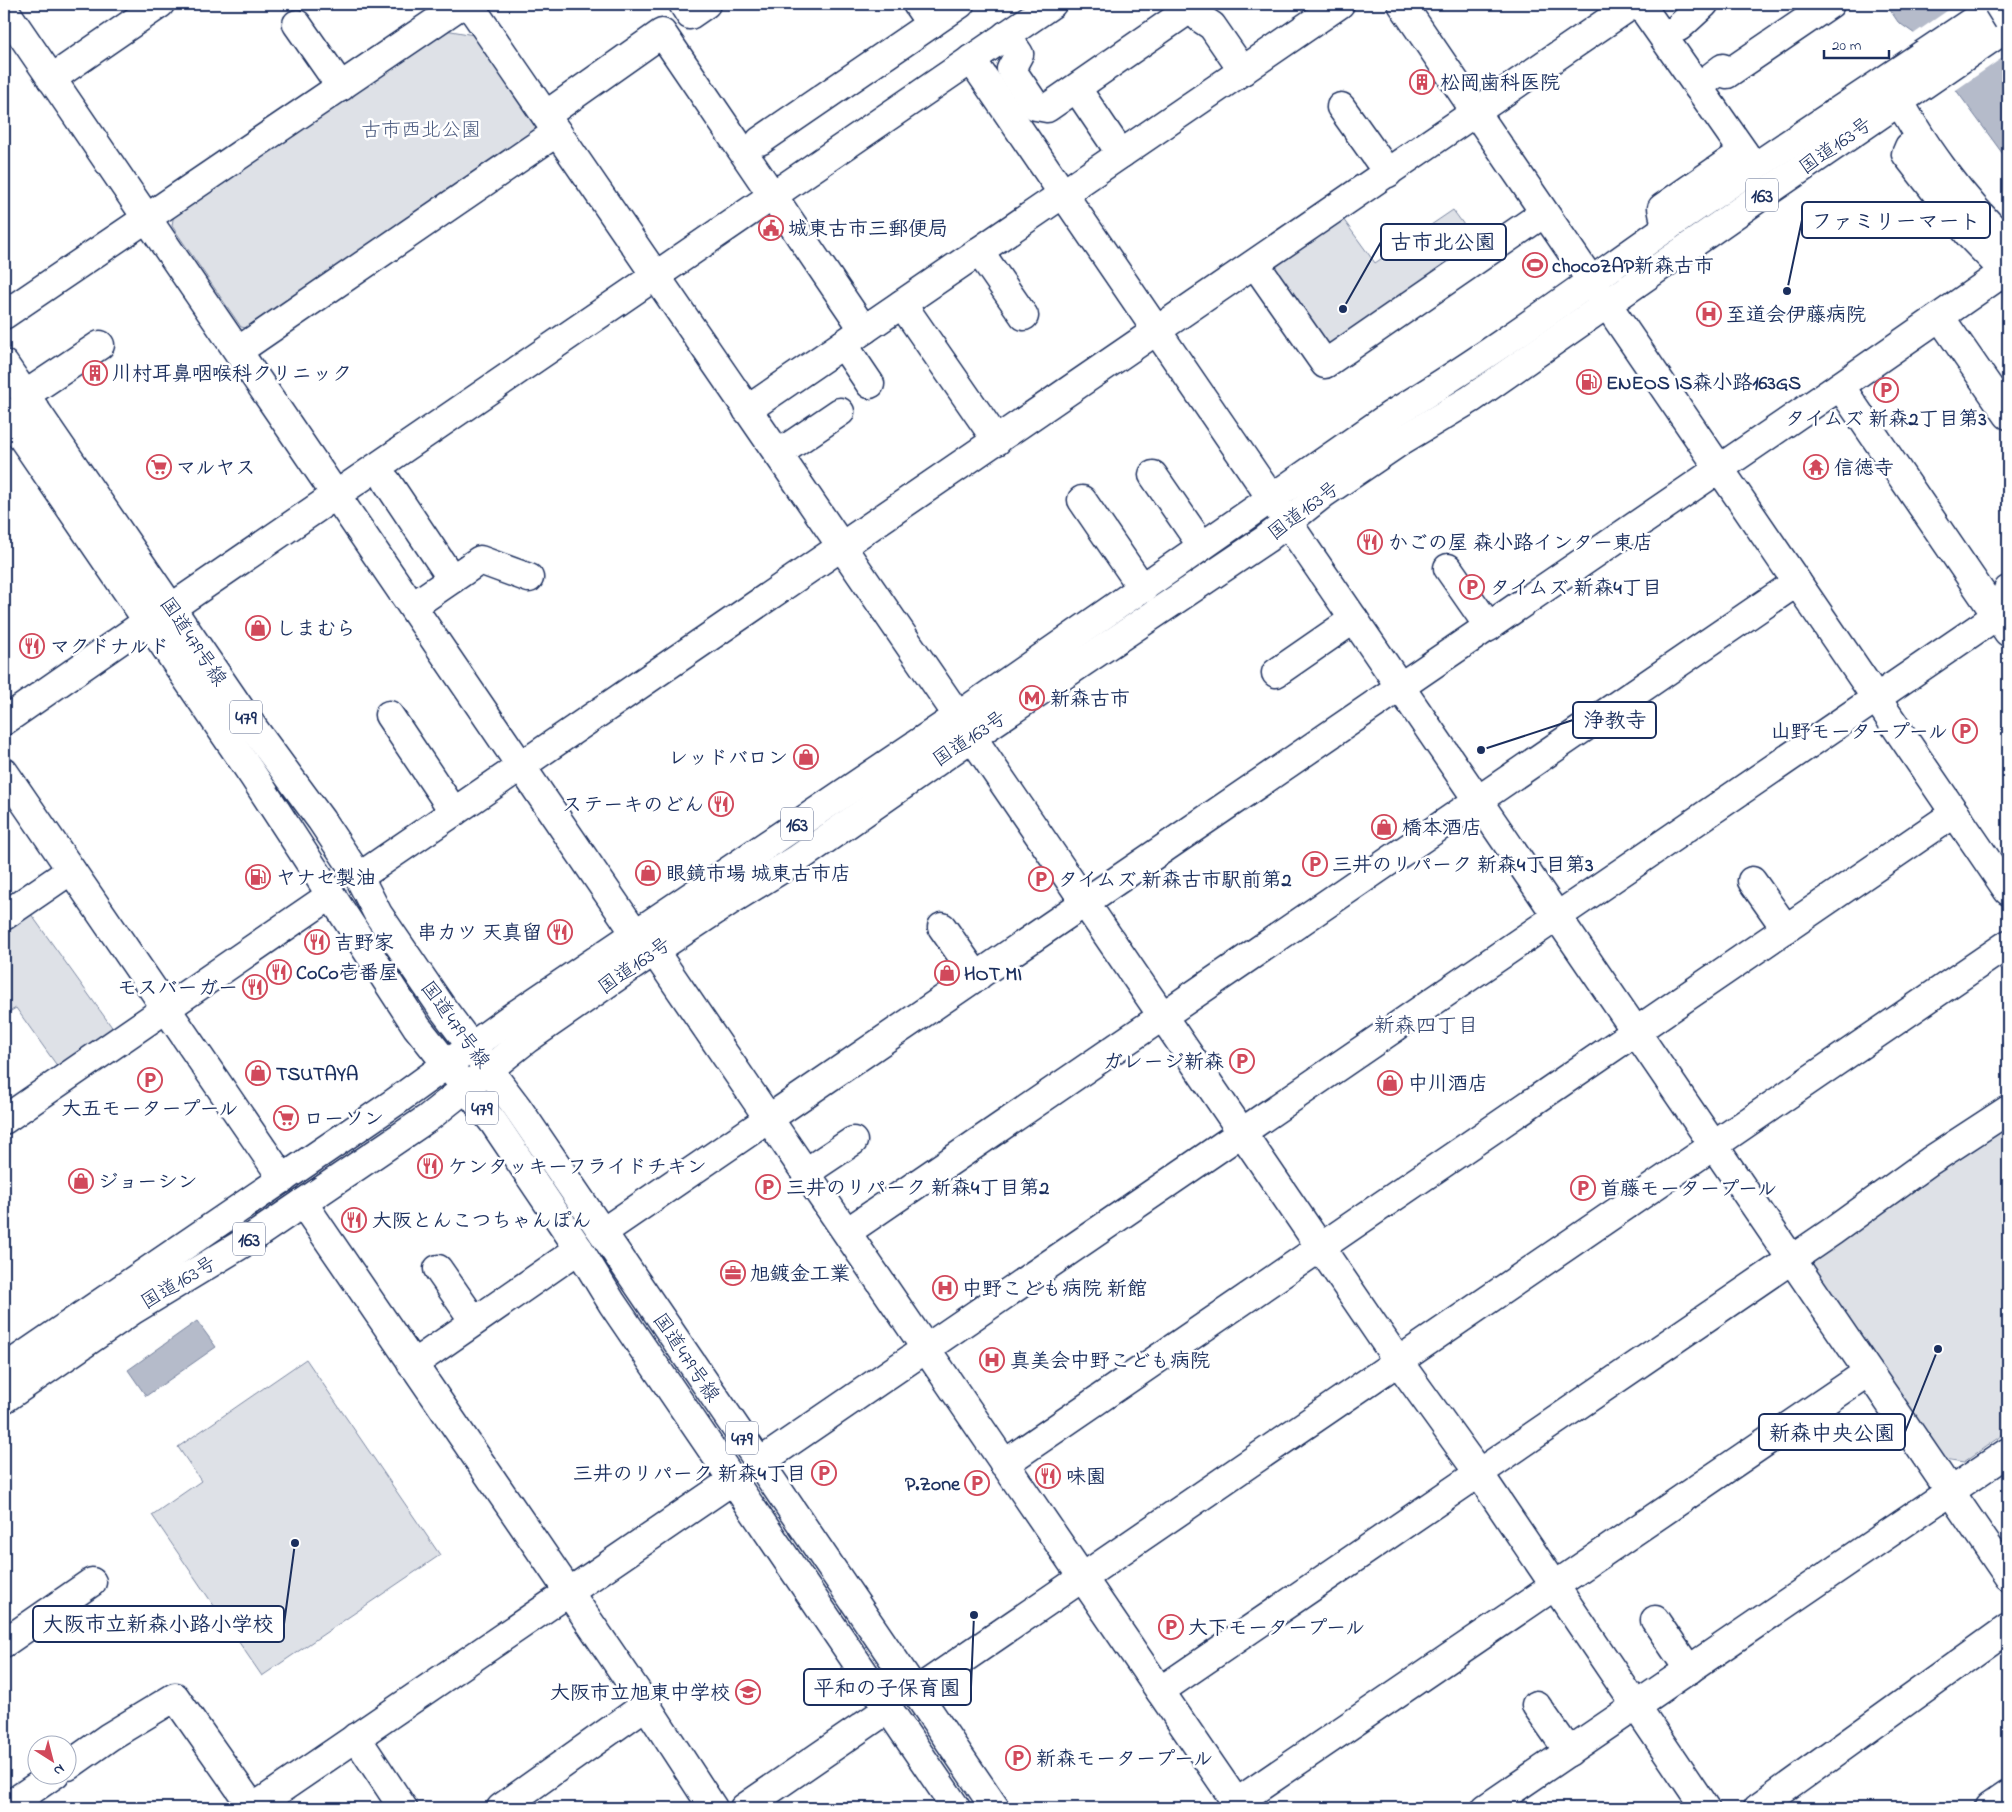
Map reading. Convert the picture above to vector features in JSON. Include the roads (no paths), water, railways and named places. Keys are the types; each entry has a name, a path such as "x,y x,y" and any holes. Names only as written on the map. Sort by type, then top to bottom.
{"main road":[{"path":"51,79 160,4"},
{"path":"4,316 462,4"},
{"path":"470,4 1398,1361 1478,1472 1704,1808"},
{"path":"683,4 690,14 706,4"},
{"path":"760,141 924,14 960,4"},
{"path":"171,608 336,493 1052,4"},
{"path":"747,410 1340,4"},
{"path":"1402,4 2008,891"},
{"path":"359,877 1157,332 1476,110 1633,4"},
{"path":"1640,4 1744,153 1662,208 1666,228"},
{"path":"1679,28 1704,4"},
{"path":"1698,87 1723,68 1727,74 1830,4"},
{"path":"1998,4 2008,20"},
{"name":"国道163号","path":"965,726 1288,522 1309,504 1404,439 1471,399 1607,306 1902,84 1998,4"},
{"path":"1006,35 1019,54 1011,69 1036,106 1047,108 1195,5 1200,18 1212,26 1243,71"},
{"path":"4,9 521,766 847,1232 1238,1806 1553,1586 1868,1372"},
{"path":"297,24 341,87"},
{"name":"国道163号","path":"4,1369 282,1179 471,1046 645,942 728,902 796,860 965,726 1202,546 1391,415 1458,375 1666,228 1902,84 2008,27"},
{"path":"238,351 552,124 662,33 771,196 853,337 870,384"},
{"path":"971,60 1556,916 1715,1145 1790,1259 2008,1576"},
{"path":"603,1232 1940,317 2006,274 1970,236 1906,154 1912,136 1902,84"},
{"path":"1076,89 1121,154"},
{"path":"1014,122 1036,106"},
{"path":"1341,107 1388,173"},
{"path":"1912,136 2008,243"},
{"path":"1255,264 1325,364 1544,213"},
{"path":"979,251 1024,316"},
{"path":"902,304 997,441"},
{"path":"1940,317 2008,415"},
{"path":"26,395 100,345"},
{"name":"国道479号線","path":"4,364 171,608 359,877 378,914 603,1232 994,1808"},
{"path":"1840,386 2004,621"},
{"name":"国道479号線","path":"4,411 254,777 417,1027 499,1130 579,1249 612,1303 956,1808"},
{"path":"778,454 840,412"},
{"path":"1154,476 1202,546"},
{"path":"387,482 452,579"},
{"path":"1082,500 1143,589"},
{"path":"413,606 480,560 529,578"},
{"path":"1448,568 1489,627"},
{"path":"847,1232 1797,582"},
{"path":"2004,621 2008,590"},
{"path":"1276,673 1354,619"},
{"path":"4,721 148,621"},
{"path":"759,1463 1876,698 2004,621"},
{"path":"389,715 454,812"},
{"path":"4,772 282,1179"},
{"path":"1004,1464 1955,812"},
{"path":"4,916 71,870"},
{"path":"1752,881 1786,929"},
{"path":"4,1120 331,896"},
{"path":"942,927 977,977"},
{"name":"国道163号","path":"4,1399 133,1310 250,1239 428,1118 645,942"},
{"path":"915,1692 2008,944"},
{"path":"1160,1691 2008,1110"},
{"path":"805,1173 853,1140"},
{"path":"302,1203 646,1705 713,1808"},
{"path":"412,1365 579,1249"},
{"path":"438,1269 474,1321"},
{"path":"1486,1808 2008,1452"},
{"path":"78,1759 109,1737 175,1697 253,1808 733,1480"},
{"path":"7,1634 92,1582"},
{"path":"1654,1620 1689,1670"},
{"path":"1758,1808 2008,1628"},
{"path":"501,1808 646,1705"},
{"path":"1536,1706 1569,1752"},
{"path":"744,1808 888,1709"},
{"path":"356,1737 403,1808"},
{"path":"6,1808 41,1784"},
{"path":"1989,1808 2008,1795"}],"water":[{"path":"1886,4 1981,4 2008,41 2008,161 1915,34 1898,22"},
{"path":"197,1321 216,1347 146,1396 128,1370"}],"place":[{"name":"松岡歯科医院","path":"1422,82"},
{"name":"城東古市三郵便局","path":"771,228"},
{"name":"chocoZAP新森古市","path":"1535,265"},
{"name":"ファミリーマート","path":"1787,291"},
{"name":"古市北公園","path":"1343,309"},
{"name":"至道会伊藤病院","path":"1709,314"},
{"name":"川村耳鼻咽喉科クリニック","path":"95,373"},
{"name":"ENEOS IS森小路163GS","path":"1589,382"},
{"name":"タイムズ 新森2丁目第3","path":"1886,390"},
{"name":"マルヤス","path":"159,467"},
{"name":"信徳寺","path":"1816,467"},
{"name":"かごの屋 森小路インター東店","path":"1370,542"},
{"name":"タイムズ 新森4丁目","path":"1472,587"},
{"name":"しまむら","path":"258,628"},
{"name":"マクドナルド","path":"32,646"},
{"name":"新森古市","path":"1032,698"},
{"name":"山野モータープール","path":"1965,731"},
{"name":"浄教寺","path":"1481,750"},
{"name":"レッドバロン","path":"806,757"},
{"name":"ステーキのどん","path":"721,804"},
{"name":"橋本酒店","path":"1384,827"},
{"name":"三井のリパーク 新森4丁目第3","path":"1315,864"},
{"name":"眼鏡市場 城東古市店","path":"648,873"},
{"name":"ヤナセ製油","path":"258,877"},
{"name":"タイムズ 新森古市駅前第2","path":"1041,879"},
{"name":"串カツ 天真留","path":"560,932"},
{"name":"吉野家","path":"317,942"},
{"name":"CoCo壱番屋","path":"279,972"},
{"name":"HOT MI","path":"947,973"},
{"name":"モスバーガー","path":"255,987"},
{"name":"ガレージ新森","path":"1242,1061"},
{"name":"TSUTAYA","path":"258,1073"},
{"name":"大五モータープール","path":"150,1080"},
{"name":"中川酒店","path":"1390,1083"},
{"name":"ローソン","path":"286,1118"},
{"name":"ケンタッキーフライドチキン","path":"430,1166"},
{"name":"ジョーシン","path":"81,1181"},
{"name":"三井のリパーク 新森4丁目第2","path":"768,1187"},
{"name":"首藤モータープール","path":"1583,1188"},
{"name":"大阪とんこつちゃんぽん","path":"354,1220"},
{"name":"旭鍍金工業","path":"733,1273"},
{"name":"中野こども病院 新館","path":"945,1288"},
{"name":"新森中央公園","path":"1938,1349"},
{"name":"真美会中野こども病院","path":"992,1360"},
{"name":"三井のリパーク 新森4丁目","path":"824,1473"},
{"name":"味園","path":"1048,1476"},
{"name":"P.Zone","path":"977,1483"},
{"name":"大阪市立新森小路小学校","path":"295,1543"},
{"name":"平和の子保育園","path":"974,1615"},
{"name":"大下モータープール","path":"1171,1627"},
{"name":"大阪市立旭東中学校","path":"748,1692"},
{"name":"新森モータープール","path":"1018,1758"}],"district":[{"name":"新森四丁目","path":"1426,1025"}],"park label":[{"name":"古市西北公園","path":"421,129"}]}
